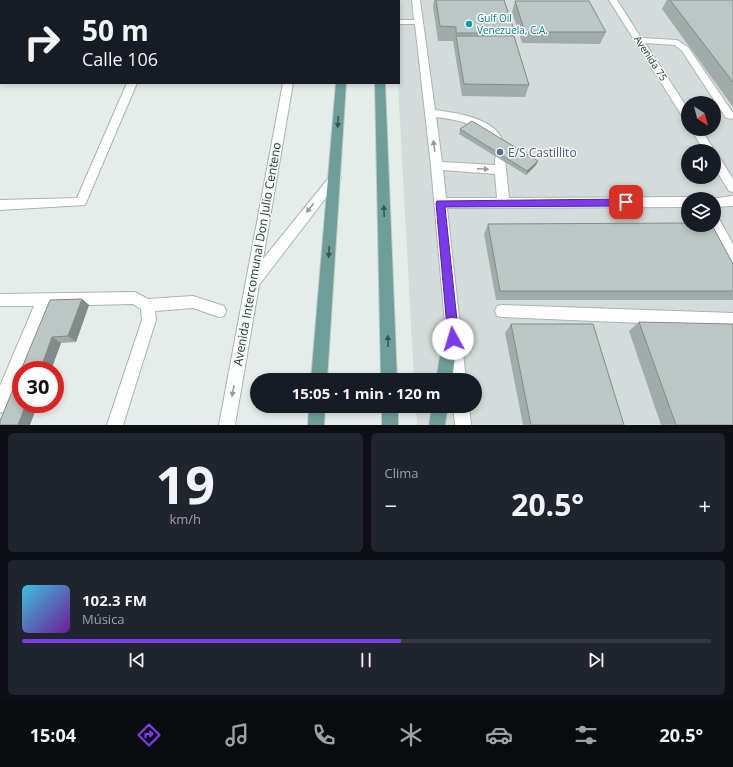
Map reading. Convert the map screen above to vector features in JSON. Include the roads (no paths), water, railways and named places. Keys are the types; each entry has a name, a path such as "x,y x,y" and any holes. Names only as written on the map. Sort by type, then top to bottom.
{"main road":[{"path":"320,373 341,84"},
{"path":"380,84 389,373"},
{"path":"445,373 452,326"},
{"path":"316,425 317,413"},
{"path":"390,413 390,425"},
{"path":"438,425 439,413"}],"street":[{"path":"416,0 437,166 457,373"},
{"name":"Avenida 75","path":"613,0 681,106"},
{"path":"400,22 418,22"},
{"path":"640,40 676,43 685,49 730,116"},
{"path":"0,205 82,202 132,84"},
{"name":"Avenida Intercomunal Don Julio Centeno","path":"227,425 288,84"},
{"path":"429,112 467,119 483,127 499,139 500,143"},
{"path":"437,166 501,165 503,203"},
{"path":"721,169 733,188"},
{"path":"253,283 334,178"},
{"path":"721,202 733,201"},
{"path":"440,203 681,202"},
{"path":"720,232 733,256"},
{"path":"0,300 135,298 147,305 193,302 219,311"},
{"path":"0,405 44,299"},
{"path":"115,425 149,320 147,305"},
{"path":"502,311 733,320"},
{"path":"462,413 463,425"}],"place":[{"name":"Gulf Oil Venezuela, C.A.","path":"469,24"},
{"name":"E/S Castillito","path":"500,152"}]}
